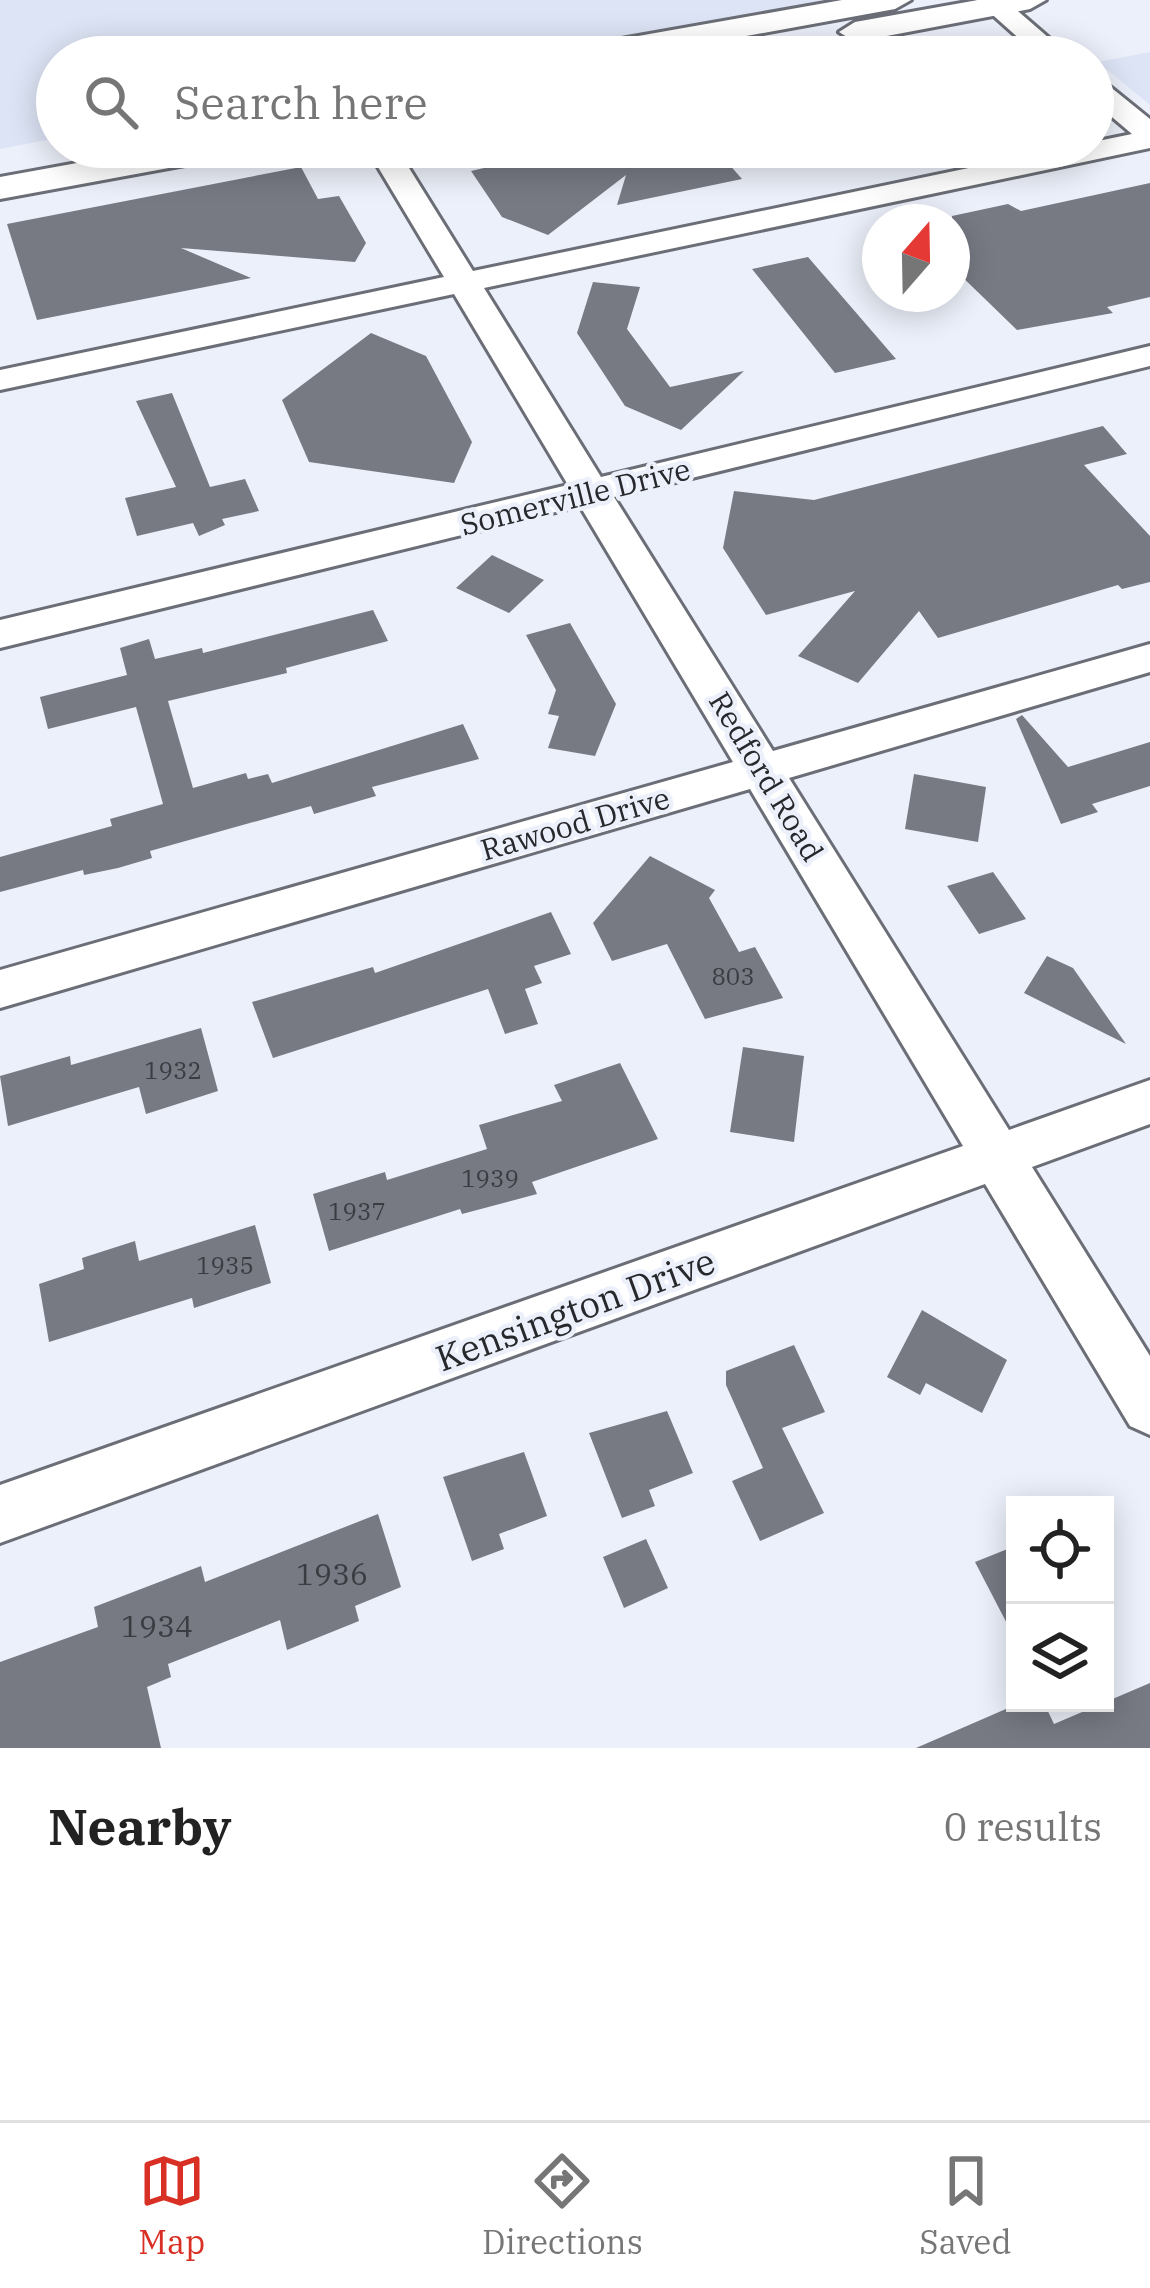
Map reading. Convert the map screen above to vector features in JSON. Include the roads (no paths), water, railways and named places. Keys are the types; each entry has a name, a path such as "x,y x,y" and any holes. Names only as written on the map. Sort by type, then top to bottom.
{"street":[{"path":"694,36 895,0"},
{"path":"824,36 1030,0"},
{"path":"993,3 1032,36"},
{"path":"1114,105 1150,137"},
{"path":"1114,145 1150,137"},
{"path":"0,163 36,156"},
{"path":"0,188 109,168"},
{"name":"Redford Road","path":"394,168 1150,1407"},
{"path":"0,380 1007,168"},
{"name":"Somerville Drive","path":"0,634 1150,356"},
{"name":"Rawood Drive","path":"0,989 1150,658"},
{"name":"Kensington Drive","path":"0,1514 1150,1102"}]}
